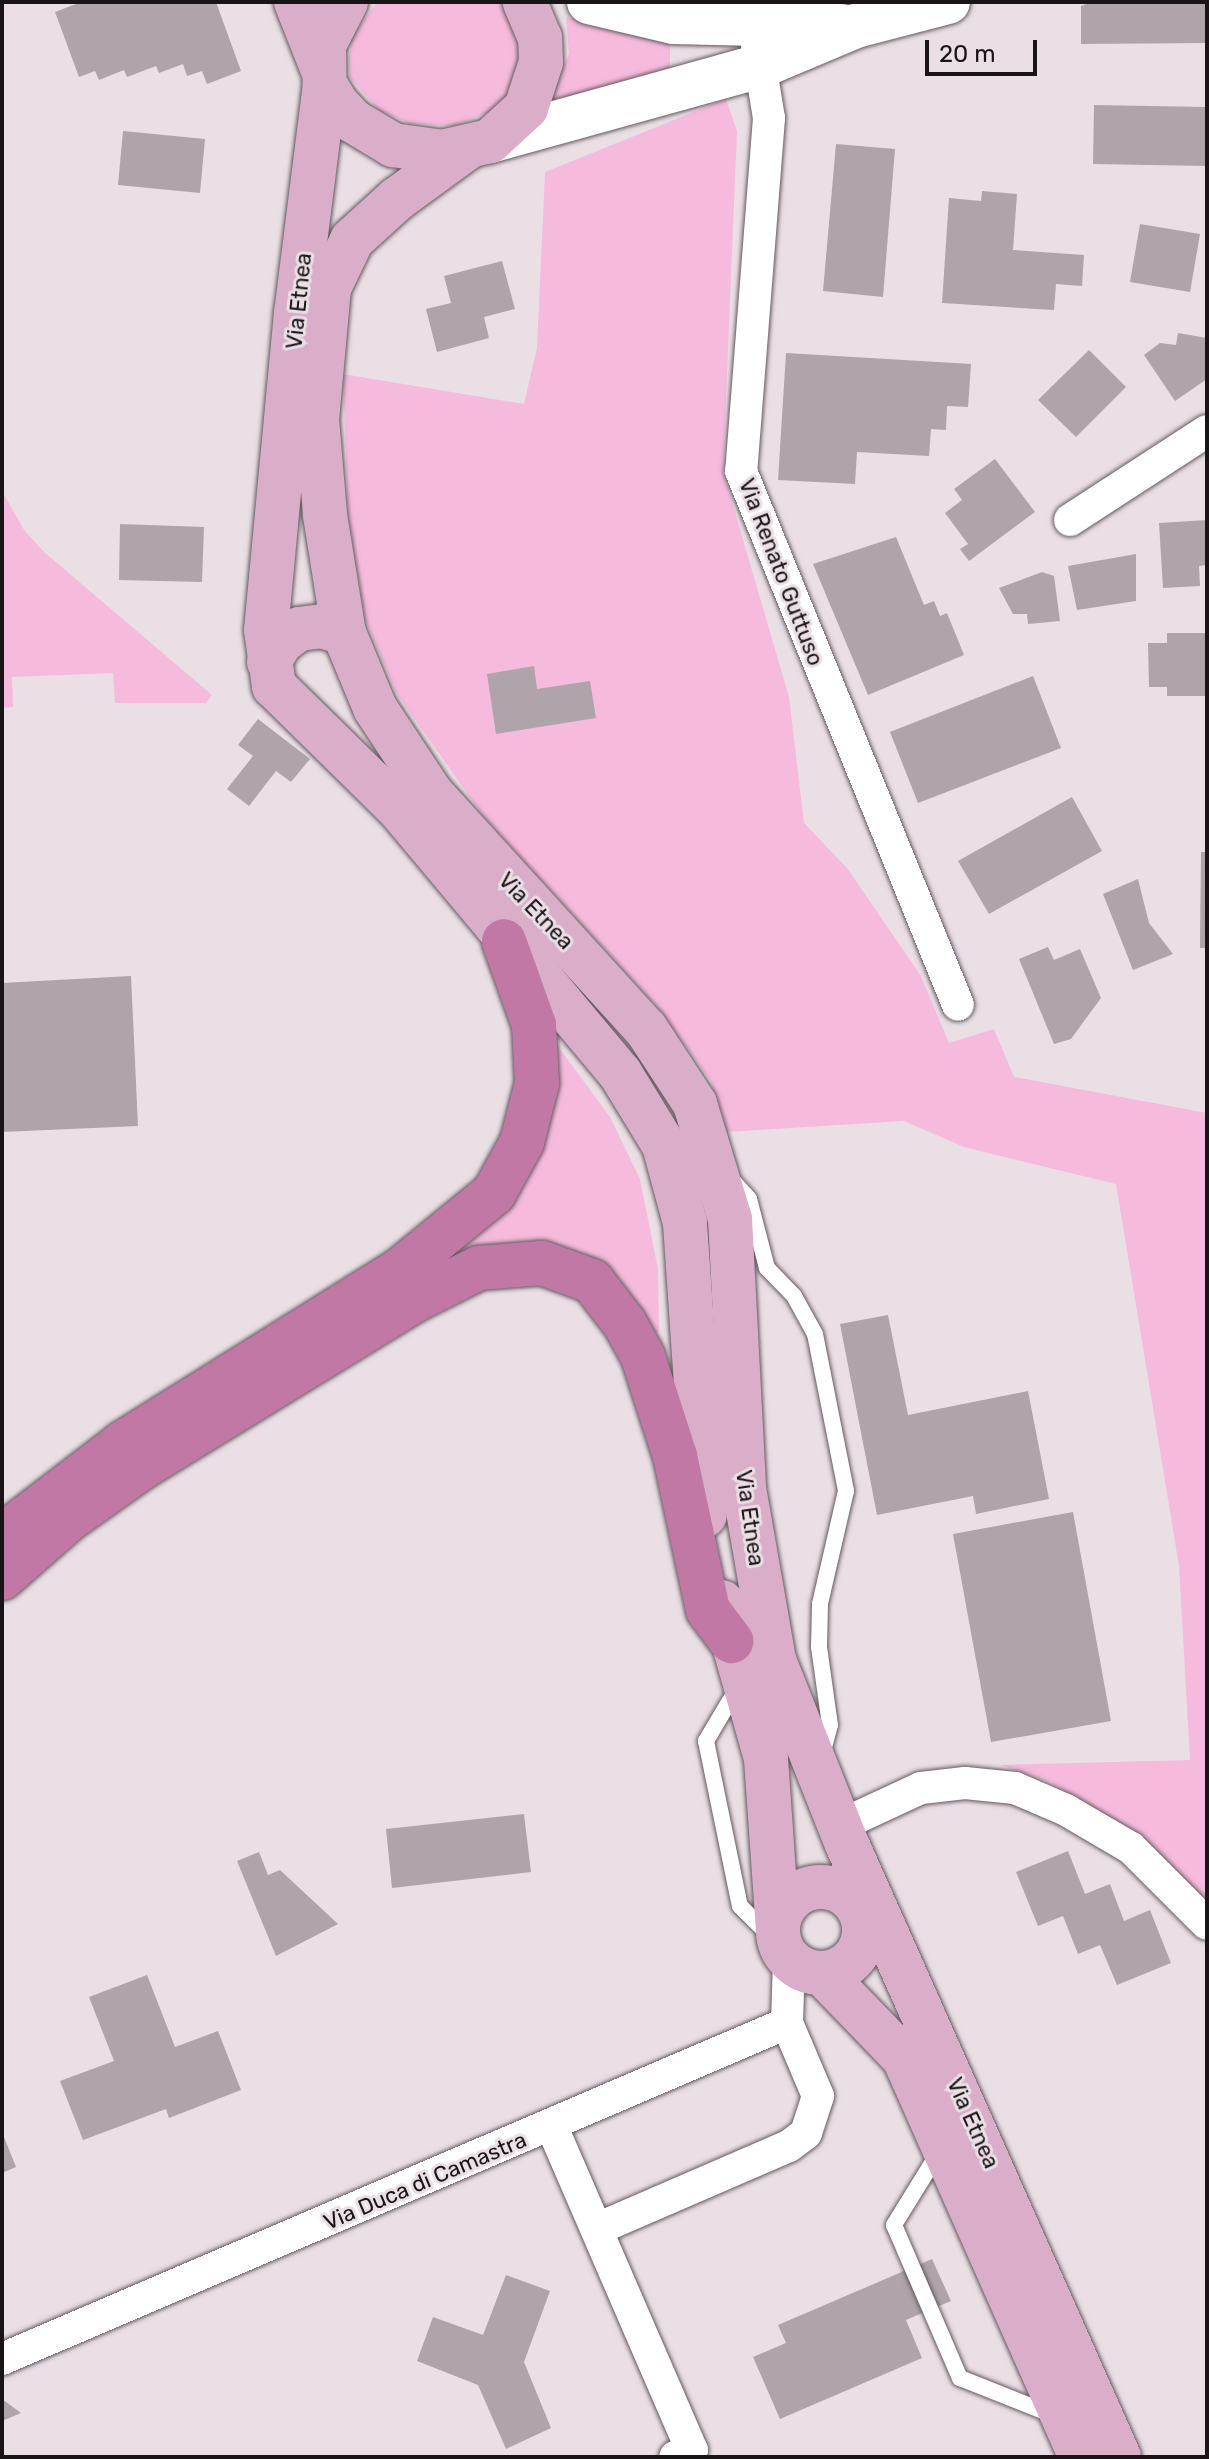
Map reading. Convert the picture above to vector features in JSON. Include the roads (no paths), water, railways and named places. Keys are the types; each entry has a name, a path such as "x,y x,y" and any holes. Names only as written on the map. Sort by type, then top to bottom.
{"highway":[{"path":"2,1536 123,1443 400,1270 494,1193 522,1142 537,1083 534,1025 504,941"},
{"path":"2,1578 69,1519 141,1468 400,1309 479,1268 542,1263 592,1281 625,1324 643,1357 675,1456 708,1610 737,1660"}],"main road":[{"name":"Via Etnea","path":"296,2 324,76 296,313 266,630 274,686 289,706 330,737 400,810 504,941 620,1073 664,1145 678,1186 691,1283 699,1474 737,1660 766,1759 793,1953 887,2035 904,2058 1074,2439"},
{"path":"346,2 328,34 324,76 353,121 393,145 416,151 478,144 761,66 856,26 948,2"},
{"name":"Via Etnea","path":"525,2 540,38 537,86 526,108 397,199 352,240 329,288 317,419 325,515 344,633 375,708 423,782 453,821 646,1029 683,1081 716,1161 730,1219 744,1488 766,1627 844,1834 1119,2457"},
{"path":"589,2 673,22 856,26"},
{"path":"673,22 686,37 688,53 677,89"},
{"path":"269,662 281,642 299,629 322,626 344,633"},
{"path":"844,1834 861,1914 864,1940 853,1960 793,1953 790,1901 813,1888 840,1891 861,1914 895,1944"}],"street":[{"name":"Via Renato Guttuso","path":"753,23 769,118 741,471 958,1005"},
{"path":"1070,520 1207,431"},
{"path":"844,1834 921,1788 965,1783 1015,1788 1066,1810 1131,1848 1207,1924"},
{"path":"597,2229 789,2146 806,2133 817,2112 818,2096 787,2023 793,1953"},
{"name":"Via Duca di Camastra","path":"2,2359 552,2127 787,2023"},
{"path":"552,2127 692,2450 675,2457"}],"lane":[{"path":"716,1161 749,1199 767,1268 794,1296 815,1334 846,1491 820,1604 819,1647 830,1725 818,1767"},
{"path":"944,2143 894,2225 960,2378 1074,2439"}]}
